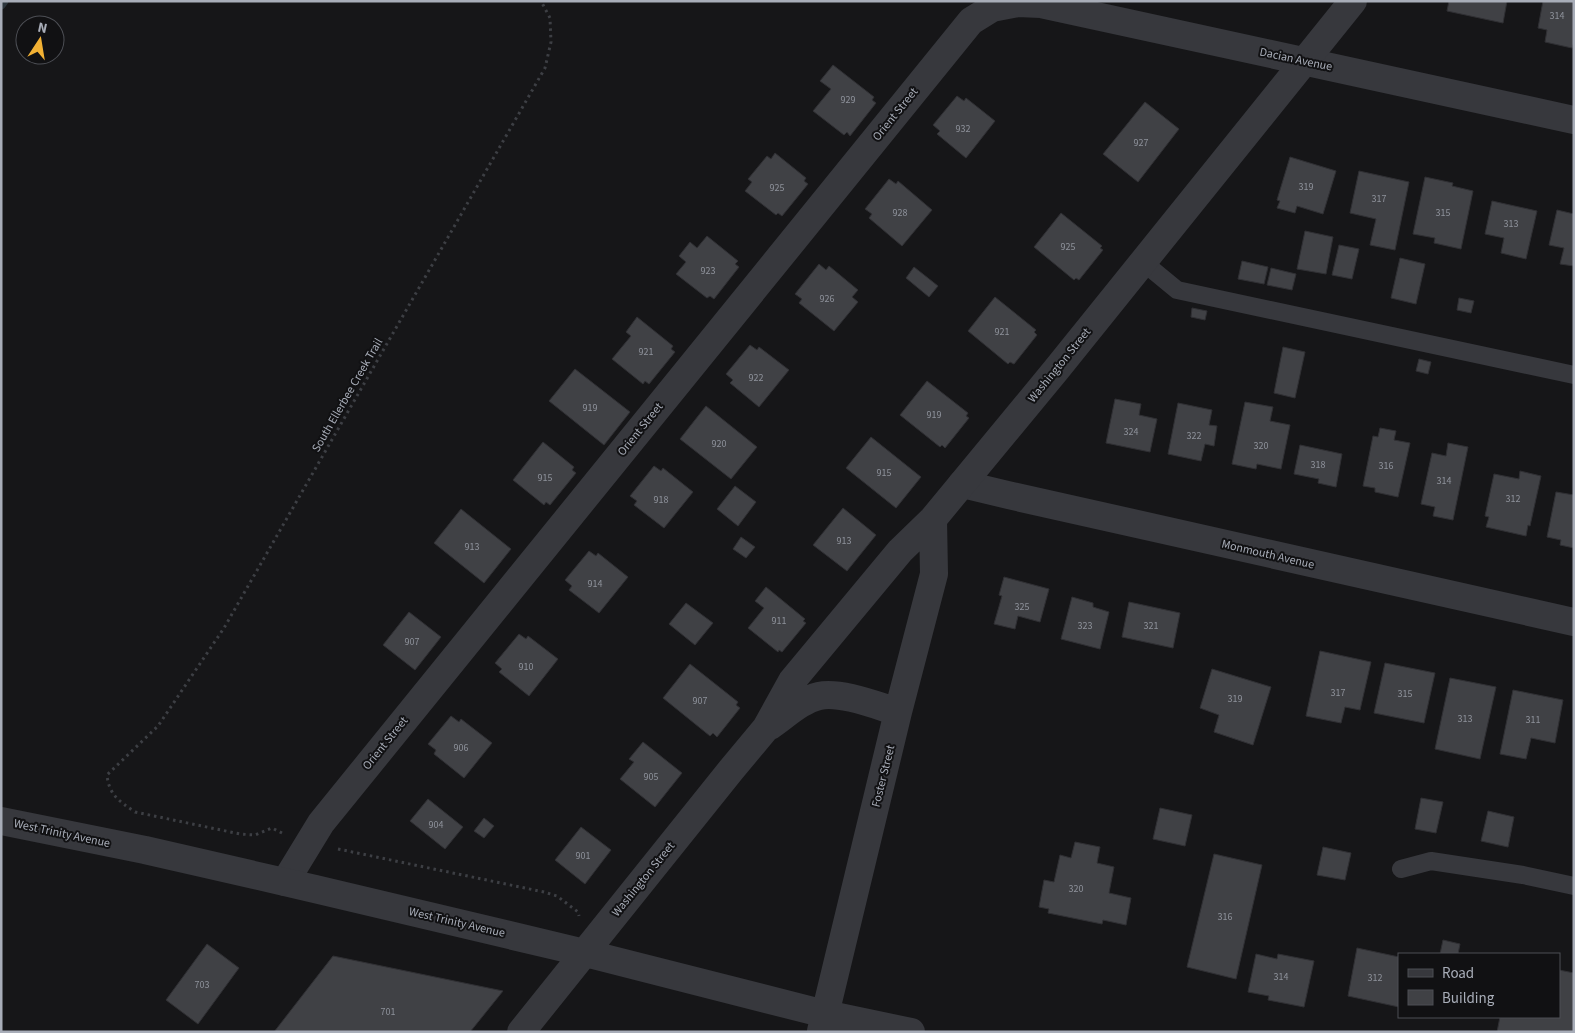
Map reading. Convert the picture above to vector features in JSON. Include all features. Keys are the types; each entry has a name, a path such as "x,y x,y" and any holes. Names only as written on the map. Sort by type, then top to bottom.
{"street":[{"name":"Washington Street","path":"521,1032 766,728 792,681 900,551 934,519 1353,1"},
{"name":"Dacian Avenue","path":"1018,3 1041,4 1574,120"},
{"name":"Orient Street","path":"286,882 320,823 971,22 992,8 1018,3"},
{"name":"Monmouth Avenue","path":"962,484 1574,622"},
{"name":"Foster Street","path":"823,1023 898,712 934,574 934,519"},
{"name":"Washington Street","path":"766,728 804,702 820,696 843,696 898,712"},
{"name":"West Trinity Avenue","path":"1,821 144,850 286,882 585,953 823,1023 911,1032"}],"lane":[{"path":"1143,262 1177,290 1574,375"},
{"path":"1401,869 1431,861 1523,875 1574,886"}],"path":[{"name":"South Ellerbee Creek Trail","path":"290,837 272,828 255,835 240,834 135,812 111,792 107,774 158,726 224,628 545,68 551,42 550,18 541,1"},
{"path":"329,847 544,892 557,896 578,912 580,920"}],"building":[{"path":"1449,1 1507,1 1503,23 1447,11"},
{"path":"1543,1 1574,1 1574,42 1572,48 1545,42 1547,30 1538,28"},
{"path":"833,65 874,97 872,100 876,103 850,136 847,132 844,135 813,111 831,89 820,81"},
{"path":"957,96 964,101 966,98 995,121 966,158 937,134 940,131 933,125"},
{"path":"1145,102 1179,129 1138,182 1103,154"},
{"path":"775,153 806,178 804,181 808,184 782,216 778,213 776,215 745,191 752,182 748,179 767,156 771,159"},
{"path":"1290,157 1336,171 1323,214 1297,206 1295,213 1277,208 1280,201 1277,200"},
{"path":"1359,171 1409,182 1395,250 1370,245 1376,219 1350,213"},
{"path":"1425,177 1453,183 1452,186 1473,191 1461,249 1434,243 1435,238 1413,234"},
{"path":"889,179 896,184 898,181 932,210 902,246 869,218 872,214 865,209"},
{"path":"1492,201 1537,211 1526,259 1501,253 1504,238 1485,234"},
{"path":"1557,210 1574,214 1574,266 1560,264 1564,248 1549,245"},
{"path":"1061,213 1102,246 1100,248 1103,250 1079,280 1076,278 1074,280 1034,247"},
{"path":"1305,231 1333,237 1326,274 1297,269"},
{"path":"707,236 738,261 735,264 739,267 714,299 710,296 707,298 676,274 686,262 679,256 690,242 697,248"},
{"path":"1339,245 1359,249 1352,279 1332,275"},
{"path":"1400,258 1425,264 1416,304 1391,298"},
{"path":"1242,261 1268,267 1264,284 1238,279"},
{"path":"819,264 826,270 829,266 858,290 852,297 858,302 834,331 799,303 802,299 795,294"},
{"path":"914,267 938,286 929,297 906,278"},
{"path":"1271,268 1296,274 1292,290 1267,285"},
{"path":"995,297 1036,330 1034,332 1037,335 1014,364 1010,362 1008,364 968,331"},
{"path":"1459,298 1474,301 1471,313 1457,310"},
{"path":"1192,308 1207,311 1205,320 1191,317"},
{"path":"637,317 673,346 671,349 675,352 649,384 645,381 643,384 612,359 631,336 626,332"},
{"path":"750,345 757,350 759,347 789,370 759,407 730,383 733,380 726,374"},
{"path":"1283,347 1305,352 1295,398 1274,393"},
{"path":"1419,359 1431,362 1428,374 1416,371"},
{"path":"575,369 630,412 604,445 549,401"},
{"path":"927,381 968,413 966,416 969,418 945,448 942,445 940,447 900,415"},
{"path":"1115,399 1141,404 1139,415 1157,419 1150,452 1106,443"},
{"path":"1245,402 1273,407 1270,421 1290,425 1281,469 1257,464 1256,469 1232,464"},
{"path":"1178,403 1212,410 1209,425 1217,426 1214,446 1205,444 1201,461 1168,454"},
{"path":"706,406 757,447 731,479 680,439"},
{"path":"1380,428 1396,431 1394,440 1410,443 1398,497 1375,492 1375,488 1363,486 1373,436 1378,437"},
{"path":"871,437 921,477 896,508 846,468"},
{"path":"543,442 574,467 572,470 576,473 550,505 546,502 544,505 513,480"},
{"path":"1448,443 1468,447 1453,520 1433,516 1435,507 1421,504 1432,453 1446,456"},
{"path":"1300,445 1342,454 1336,487 1318,483 1319,479 1294,474"},
{"path":"654,466 661,471 663,468 693,492 664,528 634,505 637,501 630,496"},
{"path":"1520,471 1541,476 1526,536 1486,527 1489,517 1485,516 1494,474 1519,479"},
{"path":"735,486 756,502 738,526 717,509"},
{"path":"1556,492 1574,495 1574,548 1560,545 1561,540 1547,537"},
{"path":"843,508 876,535 847,571 813,545"},
{"path":"461,509 511,549 484,583 434,543"},
{"path":"741,537 755,547 746,558 733,549"},
{"path":"589,551 596,556 598,553 628,577 599,613 569,590 572,586 565,580"},
{"path":"1004,577 1049,589 1040,622 1018,616 1015,629 994,624 1002,596 999,595"},
{"path":"766,587 805,619 803,621 806,623 782,652 779,650 778,652 748,628 764,608 755,601"},
{"path":"1072,597 1093,603 1093,607 1109,612 1100,649 1061,639"},
{"path":"1129,602 1180,613 1173,648 1122,637"},
{"path":"686,603 713,623 695,645 669,624"},
{"path":"409,612 441,637 415,670 383,645"},
{"path":"519,634 526,639 528,636 558,659 529,696 499,672 502,669 495,663"},
{"path":"1320,651 1371,662 1360,710 1345,707 1341,723 1306,716"},
{"path":"1385,663 1435,673 1424,723 1374,713"},
{"path":"690,664 738,702 736,705 740,708 717,737 713,733 710,736 663,698"},
{"path":"1212,669 1271,687 1253,745 1214,732 1219,715 1200,708"},
{"path":"1450,678 1496,687 1480,759 1435,749"},
{"path":"1513,690 1563,700 1555,743 1531,738 1526,759 1500,754"},
{"path":"451,716 459,722 461,719 492,743 464,778 434,754 436,750 428,744"},
{"path":"643,742 682,773 655,807 620,779 634,762 629,759"},
{"path":"1421,798 1443,802 1436,833 1415,829"},
{"path":"428,799 463,827 445,849 410,821"},
{"path":"1160,808 1192,815 1185,846 1153,839"},
{"path":"1488,811 1514,817 1508,847 1481,841"},
{"path":"484,818 494,826 484,838 474,831"},
{"path":"581,827 611,850 585,884 555,860"},
{"path":"1075,842 1100,847 1097,863 1114,867 1109,893 1131,898 1126,925 1103,920 1102,924 1048,913 1049,909 1039,907 1044,880 1054,882 1060,855 1071,858"},
{"path":"1323,847 1351,853 1345,880 1317,875"},
{"path":"1214,854 1262,865 1236,979 1187,967"},
{"path":"1443,940 1460,944 1458,953 1440,953"},
{"path":"207,944 239,968 198,1024 166,1000"},
{"path":"1357,948 1398,957 1398,1007 1348,996"},
{"path":"1256,954 1277,959 1278,954 1314,961 1304,1007 1268,1000 1269,996 1248,992"},
{"path":"333,956 503,991 470,1032 274,1032"},
{"path":"1560,970 1574,973 1574,1032 1497,1032 1500,1018 1560,1018"}],"waterway":[{"path":"1,5 4,1"}]}
